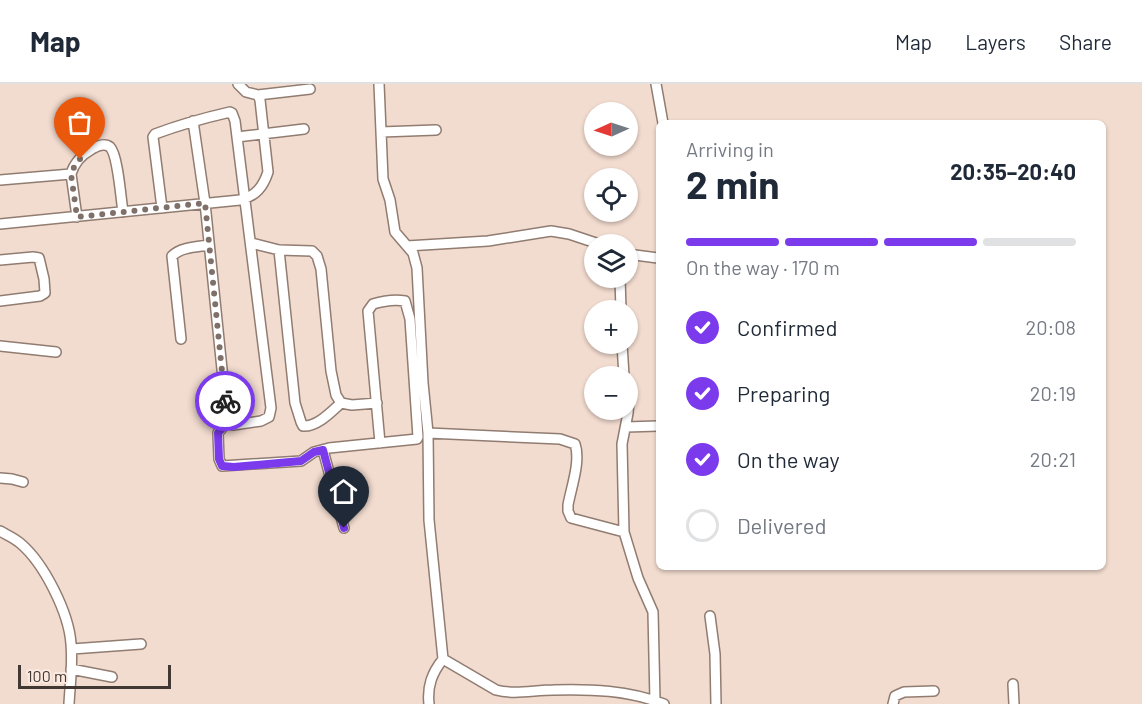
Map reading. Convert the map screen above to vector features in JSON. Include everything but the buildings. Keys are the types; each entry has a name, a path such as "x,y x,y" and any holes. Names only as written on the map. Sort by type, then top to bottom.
{"street":[{"path":"238,84 246,92 258,95 269,89 310,89"},
{"path":"379,84 383,179 390,200 395,232 412,254 417,268 422,372 428,433 429,520 443,660 431,677 429,704"},
{"path":"656,84 662,120"},
{"path":"0,225 245,199 257,193 268,172 258,95"},
{"path":"162,208 154,134 193,122 230,112 232,113 245,199 271,408 270,417 261,421 233,425 228,422 205,203 193,122"},
{"path":"237,137 304,129"},
{"path":"381,132 435,130"},
{"path":"77,217 71,174 73,169 89,151 97,146 106,145 111,148 115,157 123,212"},
{"path":"0,180 71,174"},
{"path":"407,246 488,241 551,231 584,239"},
{"path":"250,243 279,250 312,251 317,256 321,270 331,371 336,395 341,403 352,405 377,403"},
{"path":"181,339 172,256 181,250 209,246"},
{"path":"279,250 295,403 303,426 308,427 319,421 341,403"},
{"path":"638,255 656,258"},
{"path":"0,260 39,258 45,293 40,296 0,301"},
{"path":"228,422 218,433 219,459 222,466 301,461 314,452 323,450 417,439 410,319 405,302 386,300 373,304 368,310 380,443"},
{"path":"0,346 56,352"},
{"path":"443,660 503,692 596,690 622,693 660,702 653,612 638,578 624,532 622,444 628,420"},
{"path":"627,427 656,426"},
{"path":"428,433 560,439 575,444 577,461 568,505 571,518 624,532"},
{"path":"323,450 344,528"},
{"path":"0,478 23,482"},
{"path":"0,531 27,550 44,574 62,607 70,632 72,649 69,704"},
{"path":"710,616 715,654 716,704"},
{"path":"72,649 141,644"},
{"path":"71,669 112,677"},
{"path":"1013,684 1014,704"},
{"path":"893,704 895,696 901,692 934,691"}],"way so far":[{"path":"80,159 71,174 77,217 205,203 225,401"}],"route":[{"path":"225,401 228,422 218,433 219,459 222,466 301,461 314,452 323,450 344,528"}]}
